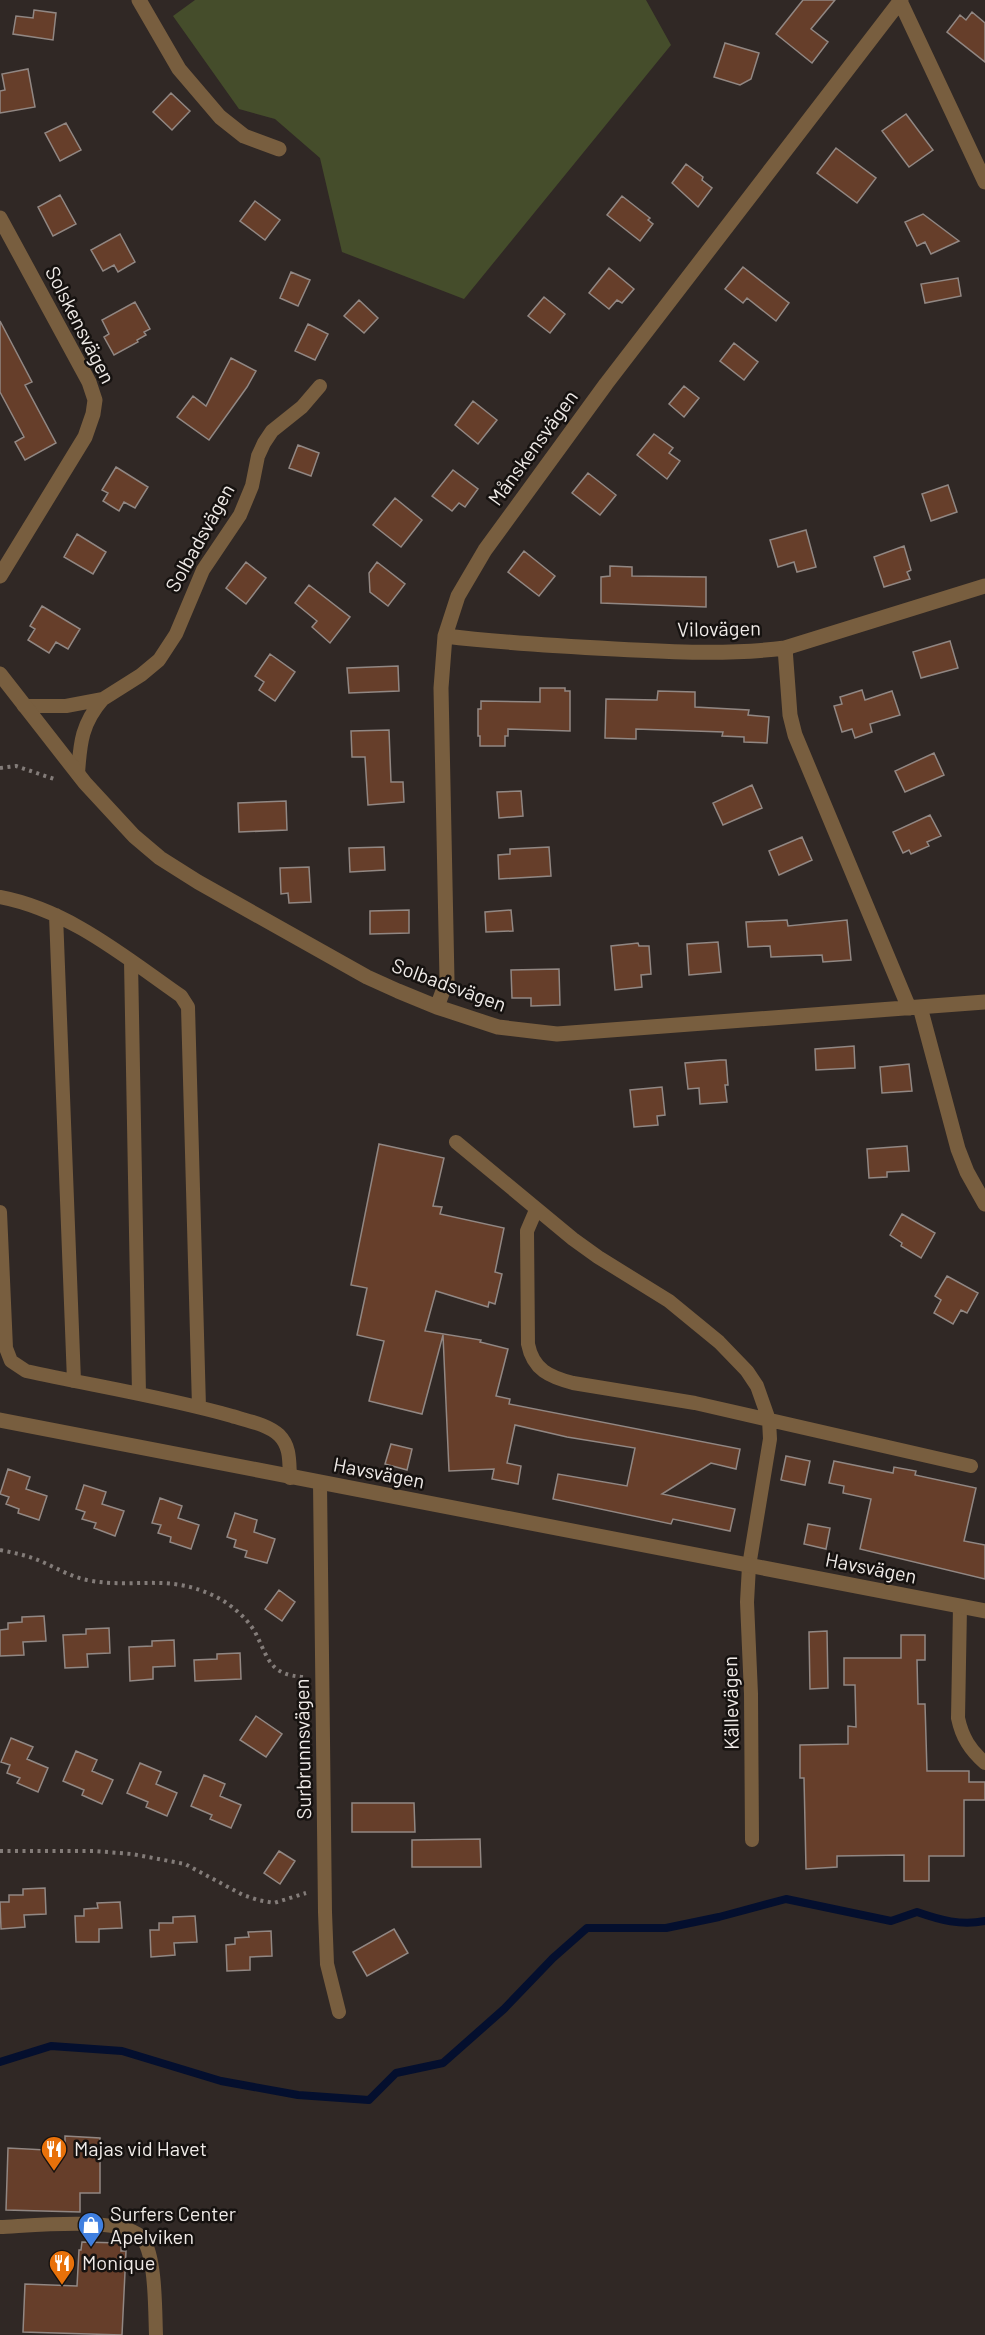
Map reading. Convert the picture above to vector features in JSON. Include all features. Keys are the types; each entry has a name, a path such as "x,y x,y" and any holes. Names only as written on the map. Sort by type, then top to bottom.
{"street":[{"path":"139,0 179,69 220,117 244,135 279,149"},
{"path":"901,1 985,182"},
{"name":"Månskensvägen","path":"437,1007 447,980 441,688 446,636 458,596 485,550 606,384 901,1"},
{"name":"Solskensvägen","path":"0,218 73,350 95,400 85,437 0,576"},
{"name":"Vilovägen","path":"446,636 507,644 646,651 735,652 785,648 985,585"},
{"path":"785,648 790,715 795,735 914,1008 958,1149 967,1172 985,1204"},
{"name":"Solbadsvägen","path":"0,674 81,778 134,836 160,858 198,882 368,977 437,1007 498,1027 557,1034 985,1002"},
{"name":"Havsvägen","path":"0,1420 320,1484 985,1611"}],"lane":[{"name":"Solbadsvägen","path":"81,778 80,743 86,722 103,699 141,675 159,660 168,647 203,570 240,515 252,486 258,456 264,443 272,431 302,407 320,386"},
{"name":"Solbadsvägen","path":"24,706 66,706 103,699"},
{"path":"0,897 56,915 87,931 181,996 188,1007 199,1407"},
{"path":"56,915 74,1381"},
{"path":"131,961 139,1394"},
{"path":"456,1142 536,1210 597,1257 669,1301 719,1341 747,1371 764,1400 769,1420 770,1439 749,1566"},
{"path":"536,1210 527,1231 528,1344 535,1364 555,1379 638,1392 971,1466"},
{"path":"0,1212 6,1348 11,1361 26,1371 199,1407 265,1426 278,1434 285,1442 289,1452 290,1478"},
{"name":"Surbrunnsvägen","path":"320,1484 327,1964 339,2012"},
{"name":"Källevägen","path":"749,1566 747,1602 751,1672 752,1840"},
{"path":"960,1607 958,1718 961,1734 974,1753 985,1763"},
{"path":"0,2227 107,2224 131,2229 143,2239 151,2259 156,2335"}],"path":[{"path":"0,768 16,766 77,788 81,778"},
{"path":"0,1550 38,1560 84,1580 175,1583 207,1593 222,1600 245,1619 256,1635 268,1662 277,1670 288,1675 322,1678"},
{"path":"0,1851 94,1851 166,1860 185,1864 243,1895 274,1903 325,1887"}],"green space":[{"path":"195,0 646,0 671,45 464,299 342,252 320,158 275,119 239,109 173,16"}],"building":[{"path":"803,0 835,0 811,29 828,42 812,63 776,34"},
{"path":"34,10 56,13 53,40 13,34 16,16 33,18"},
{"path":"972,12 985,23 985,62 947,32 960,15 966,20"},
{"path":"725,43 759,53 751,79 740,85 714,77"},
{"path":"28,69 35,107 0,113 0,91 5,90 2,74"},
{"path":"171,93 190,111 172,130 153,112"},
{"path":"906,114 933,150 909,167 882,131"},
{"path":"66,123 81,150 60,161 45,133"},
{"path":"836,148 876,178 857,203 817,173"},
{"path":"686,164 703,177 702,180 712,188 698,207 672,183"},
{"path":"60,195 76,224 53,236 38,207"},
{"path":"622,196 650,218 648,220 653,224 640,241 607,215"},
{"path":"255,201 280,220 265,240 240,221"},
{"path":"923,214 959,241 931,254 925,242 917,246 905,222"},
{"path":"120,234 135,262 118,272 114,265 103,271 91,250"},
{"path":"743,267 789,303 776,321 747,298 743,303 725,289"},
{"path":"609,268 634,289 622,303 617,300 609,309 589,293"},
{"path":"291,272 310,280 298,306 280,298"},
{"path":"958,278 961,296 925,303 921,284"},
{"path":"544,297 565,314 550,333 528,316"},
{"path":"359,300 378,318 364,333 344,316"},
{"path":"135,302 150,329 144,332 146,335 137,340 138,342 114,355 104,337 109,334 102,320"},
{"path":"0,321 32,382 25,385 56,443 25,460 15,442 24,437 0,392"},
{"path":"308,324 328,334 315,360 295,351"},
{"path":"734,343 758,362 744,380 720,361"},
{"path":"231,358 256,371 209,440 177,417 193,396 206,406"},
{"path":"684,386 699,398 684,417 669,404"},
{"path":"473,401 497,420 478,444 455,425"},
{"path":"654,434 673,448 669,453 680,461 667,479 637,455"},
{"path":"298,445 319,453 311,476 289,468"},
{"path":"116,467 148,487 135,508 124,502 119,511 103,501 108,493 102,490"},
{"path":"453,470 478,489 465,507 459,503 452,511 432,496"},
{"path":"588,473 616,495 600,515 572,493"},
{"path":"948,485 957,512 931,521 922,494"},
{"path":"395,498 422,520 401,547 373,525"},
{"path":"806,530 816,567 797,572 794,562 778,567 770,540"},
{"path":"77,534 106,552 93,574 64,557"},
{"path":"904,546 911,570 907,572 910,579 884,587 874,557"},
{"path":"524,551 555,576 539,596 508,572"},
{"path":"246,562 266,578 246,604 226,588"},
{"path":"377,562 405,584 388,606 370,592 369,573"},
{"path":"610,566 632,567 632,576 706,577 706,607 601,603 601,577 610,576"},
{"path":"309,585 350,617 330,643 312,627 317,621 295,603"},
{"path":"42,606 80,629 68,649 56,642 49,653 28,640 35,629 30,626"},
{"path":"950,641 958,668 921,678 913,652"},
{"path":"270,654 295,672 275,701 259,690 264,682 255,676"},
{"path":"398,666 399,691 349,693 347,668"},
{"path":"540,688 565,688 565,691 570,691 570,731 508,729 505,746 480,746 478,709 481,709 481,701 540,702"},
{"path":"862,690 865,700 892,691 900,715 870,724 872,732 855,738 852,729 842,732 834,706 842,704 840,697"},
{"path":"658,691 695,692 695,707 749,710 748,715 769,717 767,743 744,742 744,737 722,736 723,732 636,729 636,739 605,738 606,699 657,700"},
{"path":"389,730 391,782 403,782 404,802 368,805 365,757 352,757 351,731"},
{"path":"934,753 944,775 905,792 895,771"},
{"path":"752,785 762,808 723,825 713,803"},
{"path":"521,791 523,816 499,818 497,792"},
{"path":"286,801 287,830 239,832 238,803"},
{"path":"930,815 941,836 927,842 929,846 911,854 909,850 903,853 893,832"},
{"path":"802,837 812,860 779,875 769,851"},
{"path":"384,847 385,870 350,872 349,848"},
{"path":"549,847 551,876 499,879 498,855 510,854 510,849"},
{"path":"309,867 311,902 289,903 288,893 281,894 280,868"},
{"path":"409,910 409,933 370,934 370,911"},
{"path":"511,910 513,931 486,932 485,912"},
{"path":"787,920 788,926 847,920 851,960 823,962 822,955 771,957 770,946 748,947 746,922"},
{"path":"718,942 721,972 689,975 687,944"},
{"path":"638,943 639,946 649,946 651,974 641,975 642,987 615,990 611,946"},
{"path":"559,969 560,1005 531,1006 531,998 512,998 511,970"},
{"path":"854,1046 855,1068 816,1070 815,1049"},
{"path":"726,1060 727,1102 700,1104 699,1088 688,1089 685,1063"},
{"path":"909,1064 912,1091 882,1093 880,1067"},
{"path":"662,1087 665,1115 657,1116 658,1125 634,1127 630,1090"},
{"path":"379,1144 444,1158 433,1206 442,1207 440,1214 504,1228 495,1272 502,1274 495,1304 489,1302 488,1307 436,1291 425,1331 481,1340 480,1342 508,1349 496,1396 510,1399 509,1404 740,1449 736,1469 711,1463 662,1494 735,1509 730,1531 673,1519 671,1524 553,1499 558,1474 627,1486 635,1448 567,1437 515,1425 507,1463 521,1466 518,1484 492,1479 494,1469 449,1471 443,1335 422,1414 369,1401 384,1341 357,1335 367,1288 351,1285"},
{"path":"907,1146 909,1171 887,1172 887,1177 869,1178 867,1149"},
{"path":"902,1214 935,1233 921,1258 901,1246 902,1243 890,1235"},
{"path":"947,1276 978,1293 967,1313 961,1310 953,1324 934,1313 941,1300 935,1296"},
{"path":"391,1444 412,1449 407,1470 385,1464"},
{"path":"786,1456 810,1461 805,1485 781,1480"},
{"path":"834,1461 893,1473 894,1467 916,1471 915,1475 976,1488 964,1541 985,1545 985,1579 860,1549 871,1499 843,1493 844,1486 829,1483"},
{"path":"8,1469 30,1477 26,1489 47,1496 39,1520 18,1513 19,1509 6,1504 9,1497 0,1494"},
{"path":"84,1485 106,1492 102,1504 124,1511 115,1536 94,1528 96,1523 82,1519 85,1512 76,1509"},
{"path":"160,1498 182,1506 178,1518 199,1525 191,1549 170,1542 171,1537 158,1533 161,1525 152,1523"},
{"path":"235,1513 257,1520 254,1532 275,1539 267,1563 245,1557 247,1551 234,1547 236,1540 227,1537"},
{"path":"808,1524 830,1528 826,1549 804,1544"},
{"path":"279,1590 295,1602 282,1621 265,1609"},
{"path":"44,1616 46,1641 23,1642 24,1655 0,1656 0,1630 8,1629 8,1623 22,1622 22,1617"},
{"path":"109,1628 110,1653 87,1654 88,1667 65,1668 63,1635 86,1634 86,1629"},
{"path":"827,1631 828,1688 810,1689 809,1632"},
{"path":"901,1635 925,1635 925,1660 917,1660 918,1704 925,1704 927,1771 969,1771 969,1782 985,1782 985,1800 964,1800 964,1856 929,1856 929,1881 904,1881 904,1855 837,1856 837,1867 806,1869 804,1778 800,1778 800,1745 848,1744 848,1726 856,1727 855,1685 844,1685 844,1658 901,1658"},
{"path":"174,1640 175,1666 153,1667 153,1679 130,1681 129,1647 152,1646 152,1641"},
{"path":"240,1653 241,1679 195,1681 194,1660 217,1659 217,1654"},
{"path":"256,1716 282,1734 266,1757 240,1740"},
{"path":"11,1738 33,1747 27,1759 48,1768 38,1792 17,1783 20,1778 7,1773 10,1765 1,1762"},
{"path":"76,1751 97,1760 92,1771 113,1780 102,1804 82,1795 84,1790 63,1781"},
{"path":"140,1763 161,1772 156,1784 177,1793 167,1816 146,1807 148,1802 127,1793"},
{"path":"204,1775 225,1784 220,1796 241,1805 231,1828 210,1819 212,1815 191,1806"},
{"path":"352,1803 414,1803 415,1832 352,1832"},
{"path":"480,1839 481,1867 412,1867 412,1840"},
{"path":"279,1851 295,1861 280,1884 264,1873"},
{"path":"45,1888 46,1914 24,1915 25,1927 1,1929 0,1902 9,1902 9,1895 23,1895 23,1889"},
{"path":"120,1902 122,1928 99,1929 99,1942 76,1942 75,1916 84,1916 84,1909 98,1908 97,1903"},
{"path":"195,1916 197,1942 174,1943 175,1955 151,1957 150,1930 159,1930 159,1923 173,1923 173,1917"},
{"path":"394,1929 408,1953 367,1976 353,1952"},
{"path":"271,1931 272,1956 250,1957 250,1970 227,1971 226,1945 235,1944 235,1938 249,1937 248,1932"},
{"name":"Majas vid Havet","path":"65,2136 100,2138 100,2193 80,2193 80,2212 6,2210 8,2148 65,2151"},
{"path":"82,2242 121,2243 121,2251 126,2251 122,2335 23,2332 25,2284 77,2286 79,2250 81,2250"}],"waterway":[{"path":"0,2062 51,2046 122,2051 221,2081 298,2095 369,2100 396,2073 443,2063 504,2009 553,1958 587,1928 666,1928 786,1899 891,1921 917,1912 951,1921 967,1923 985,1921"}],"place":[{"name":"Majas vid Havet","path":"54,2172"},
{"name":"Surfers Center Apelviken","path":"91,2248"},
{"name":"Monique","path":"62,2286"}]}
